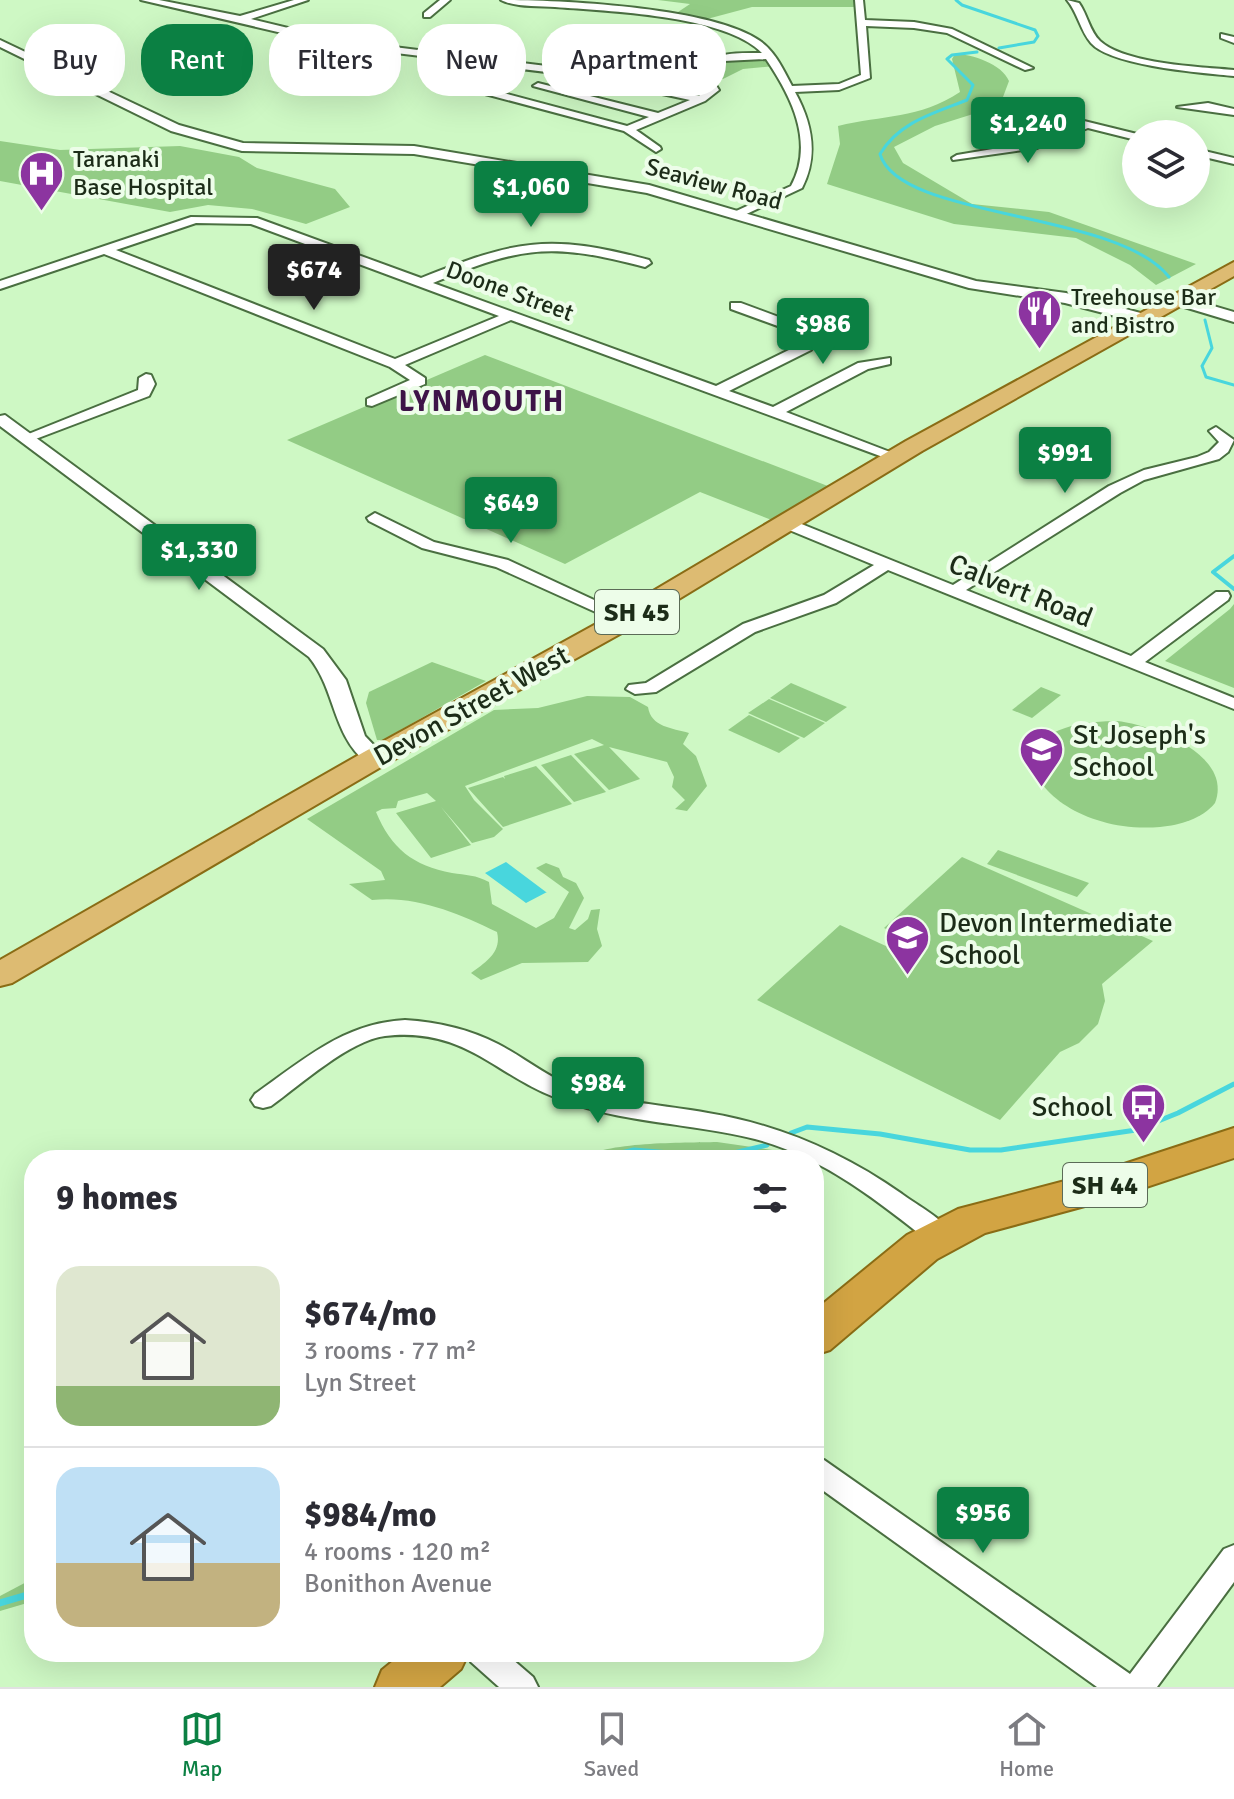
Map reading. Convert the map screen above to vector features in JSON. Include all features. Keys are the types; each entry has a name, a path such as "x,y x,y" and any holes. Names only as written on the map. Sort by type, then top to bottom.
{"highway":[{"name":"SH 44","path":"824,1329 903,1262 940,1236 973,1220 1107,1185 1234,1143"},
{"path":"401,1687 431,1662"}],"main road":[{"name":"Devon Street West","path":"0,975 375,758 626,619 896,457 1234,268"}],"street":[{"path":"145,0 338,43 417,54"},
{"path":"241,19 304,0"},
{"path":"427,15 446,0"},
{"path":"505,0 708,24 750,39 767,56 788,89 806,125 807,137 800,181 788,193 738,214"},
{"path":"859,0 868,72 860,82"},
{"path":"1071,0 1079,7 1094,40 1101,47 1157,61 1234,73"},
{"path":"861,23 914,25 949,31 1028,68"},
{"name":"Seaview Road","path":"0,43 175,128 242,147 414,150 649,189 961,281 1066,298 1142,318"},
{"path":"628,129 701,99 715,88 702,71 706,64 724,58 767,56"},
{"path":"788,89 834,87 860,82 876,87"},
{"path":"538,86 542,87"},
{"path":"834,87 859,94"},
{"path":"504,96 628,129 656,149"},
{"path":"577,96 658,116"},
{"path":"596,101 609,96"},
{"path":"688,96 701,99"},
{"path":"1182,107 1208,106 1234,112"},
{"path":"1023,109 1122,134"},
{"path":"957,158 1048,142 1086,125"},
{"path":"1210,155 1234,161"},
{"name":"Doone Street","path":"0,285 195,219 246,219 896,457"},
{"path":"423,282 495,254 534,246 555,246 645,263"},
{"path":"103,249 395,364 420,381 372,402"},
{"path":"1176,300 1234,317"},
{"path":"717,391 806,347 815,338 803,328 736,306"},
{"path":"395,364 513,315"},
{"path":"775,412 863,366 885,361"},
{"path":"28,437 144,393 148,384 146,378"},
{"path":"2,418 316,653 335,674 355,742 375,758"},
{"path":"954,591 1096,498 1150,473 1216,456 1225,448 1227,441 1216,431"},
{"path":"375,518 428,545 502,563 626,619"},
{"name":"Calvert Road","path":"788,524 1234,704"},
{"path":"635,689 650,688 749,628 830,599 887,564"},
{"path":"1133,663 1222,596"},
{"path":"263,1100 367,1031 421,1028 458,1035 499,1054 542,1082 577,1097 751,1130 787,1140 805,1150"},
{"path":"824,1160 866,1183 940,1236"},
{"path":"824,1475 1122,1687"},
{"path":"1139,1687 1234,1558"},
{"path":"493,1662 522,1687"}],"green space":[{"path":"658,0 854,0 855,7 752,7 707,19 675,14 690,4"},
{"path":"765,52 775,66 743,69 726,78 726,54"},
{"path":"955,54 978,58 1000,70 1009,81 1003,97 989,109 935,126 894,147 903,163 972,204 1049,212 1196,264 1156,285 1130,265 1076,238 954,224 827,184 840,144 838,126 915,112 960,92 952,59"},
{"path":"0,141 60,150 180,146 239,157 257,168 335,189 350,207 306,224 252,209 208,205 170,212 0,181"},
{"path":"485,355 833,488 774,521 700,492 565,564 287,440"},
{"path":"1234,604 1234,688 1165,661 1230,609"},
{"path":"432,662 486,681 383,740 377,740 366,703 369,692"},
{"path":"791,683 847,707 826,722 770,698"},
{"path":"1041,687 1061,695 1032,718 1012,710"},
{"path":"587,696 630,697 648,707 658,723 689,733 683,744 696,756 707,786 687,811 675,809 685,800 672,787 674,777 667,762 609,747 640,779 609,790 574,754 604,745 592,739 465,786 474,800 503,829 494,837 472,843 441,807 471,845 431,858 396,813 436,801 427,793 398,801 396,808 376,812 389,836 405,853 426,866 489,882 492,904 536,928 554,918 569,892 536,868 546,863 559,868 563,877 576,883 584,898 569,928 575,930 588,919 591,910 600,909 597,929 602,946 588,962 522,963 481,980 471,973 495,951 497,932 452,912 420,903 372,900 349,884 385,880 381,871 307,819 494,710 538,708"},
{"path":"769,699 825,723 804,738 748,713"},
{"path":"749,715 800,738 779,753 728,730"},
{"path":"1117,721 1167,735 1201,756 1212,770 1218,785 1215,803 1190,820 1160,827 1119,825 1083,815 1056,798 1038,778 1034,758 1044,739 1071,726"},
{"path":"571,755 606,792 574,802 541,765"},
{"path":"536,766 572,804 503,827 468,788 503,777 505,779 504,776"},
{"path":"998,850 1089,883 1077,897 987,864"},
{"path":"962,857 1153,941 1102,984 1105,1001 1098,1024 1079,1043 1060,1052 1000,1120 757,1000 840,925 899,952 911,940 884,928"},
{"path":"717,1142 772,1150 603,1150 665,1143"},
{"path":"24,1583 24,1604 0,1611 0,1596"}],"water":[{"path":"506,862 547,892 526,903 485,873"}],"waterway":[{"path":"956,0 962,5 1035,30 1038,36 1034,42 999,48"},
{"path":"977,52 952,55 947,59 973,85 967,100 907,126 880,154 896,175 926,192 1105,239 1142,255 1169,277"},
{"path":"1205,320 1212,348 1202,366 1206,377 1234,385"},
{"path":"1234,556 1213,572 1234,589"},
{"path":"791,1133 807,1127 880,1134 970,1150 1001,1150 1136,1130 1178,1113 1234,1084"},
{"path":"746,1150 767,1145"},
{"path":"0,1603 24,1596"}],"place":[{"name":"Taranaki Base Hospital","path":"42,212"},
{"name":"Treehouse Bar and Bistro","path":"1040,350"},
{"name":"St Joseph's School","path":"1042,789"},
{"name":"Devon Intermediate School","path":"908,977"},
{"name":"School","path":"1144,1145"}],"district":[{"name":"LYNMOUTH","path":"482,401"}]}
